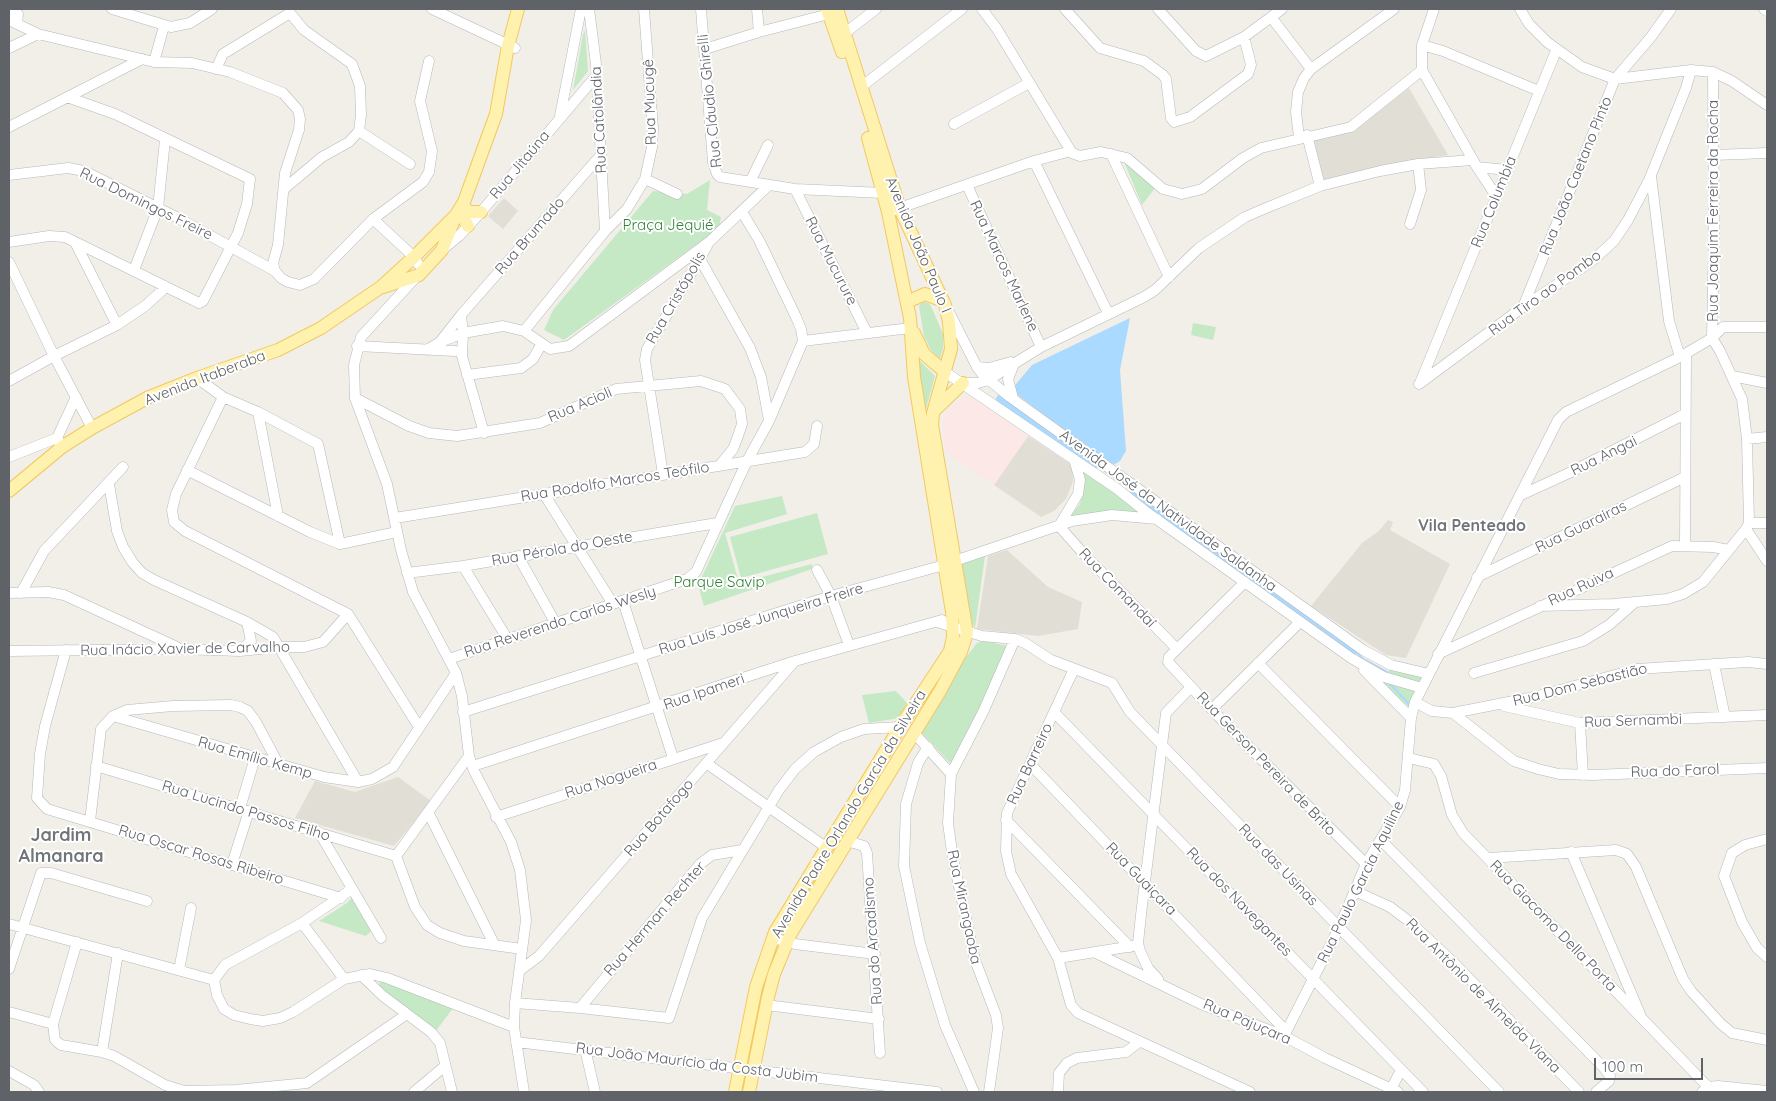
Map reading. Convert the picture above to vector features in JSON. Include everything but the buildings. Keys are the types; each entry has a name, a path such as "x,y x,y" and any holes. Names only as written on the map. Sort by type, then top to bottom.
{"main road":[{"name":"Avenida Itaberaba","path":"9,491 60,443 149,398 197,378 256,359 300,340 341,316 381,288 442,250 496,114 519,9"},
{"name":"Avenida João Paulo I","path":"831,11 845,33 894,210 910,323 914,377 950,562"},
{"name":"Avenida João Paulo I","path":"831,11 884,193 944,303 952,336 951,349 933,413 932,425 957,608 967,633"},
{"name":"Avenida Itaberaba","path":"417,265 459,210"},
{"path":"459,210 472,213 481,212"},
{"path":"459,210 468,226"},
{"path":"405,281 417,265"},
{"name":"Avenida Itaberaba","path":"381,288 405,281"},
{"path":"907,302 925,294 944,303"},
{"path":"910,323 924,354 945,372"},
{"path":"933,413 963,383"},
{"name":"Avenida João Paulo I","path":"954,628 957,608"},
{"name":"Avenida Padre Orlando Garcia da Silveira","path":"736,1092 739,1068 756,987 773,938 900,727 950,651 954,628"},
{"name":"Avenida Padre Orlando Garcia da Silveira","path":"750,1092 766,1005 774,974 786,942 914,733 961,652 967,633"}],"street":[{"path":"9,9 18,14 13,22 38,34 154,62 192,63 252,79 284,93 298,110 299,130 285,173 278,245 273,263 275,271"},
{"path":"112,9 164,26 180,26 198,13 212,9"},
{"path":"432,9 446,12 512,47"},
{"path":"559,118 581,9"},
{"name":"Rua Catolândia","path":"589,9 596,76 605,231"},
{"name":"Rua Mucugê","path":"524,331 605,231 627,209 645,179 652,147 653,128 644,9"},
{"name":"Rua Cláudio Ghirelli","path":"701,9 716,172 720,177 795,189 884,193"},
{"path":"756,9 759,32"},
{"path":"845,33 876,9"},
{"path":"861,87 962,9"},
{"path":"982,9 997,29 1071,151 1080,156 1101,152 1130,159 1163,189 1186,194 1202,189 1253,152 1303,136 1340,131 1352,127 1422,70"},
{"path":"1065,9 1100,48 1129,55 1156,67 1166,79 1172,121 1178,122 1190,117 1248,74 1251,65 1244,37"},
{"path":"1158,9 1196,51 1206,56 1244,37 1282,9"},
{"path":"1320,186 1296,112 1298,92 1311,69 1394,9"},
{"path":"1434,9 1422,45 1422,70 1496,196"},
{"name":"Rua João Caetano Pinto","path":"1523,307 1615,79 1651,37 1671,9"},
{"path":"1523,10 1536,32 1556,51 1582,67 1615,79 1691,70 1713,72 1767,105"},
{"path":"705,49 831,11"},
{"path":"216,69 223,54 290,13 304,30 352,64 360,86 361,115 359,131 349,142 322,157 284,188"},
{"path":"1271,17 1311,69"},
{"path":"154,62 164,26"},
{"path":"9,48 38,34"},
{"path":"1422,45 1442,51 1539,91"},
{"name":"Rua Columbia","path":"1419,384 1556,51"},
{"path":"9,127 142,59"},
{"name":"Rua Domingos Freire","path":"9,175 68,168 84,171 232,247 275,271 288,282 300,285 307,283 327,267 373,219 422,182 429,172 432,151 420,101 429,62"},
{"name":"Rua Tiro ao Pombo","path":"1419,384 1523,307 1592,260 1614,241 1635,208 1651,175 1686,88 1691,70"},
{"name":"Rua Joaquim Ferreira da Rocha","path":"1713,72 1714,318 1712,338 1742,399 1747,439 1748,526"},
{"name":"Rua Jitaúna","path":"442,250 481,212 596,76"},
{"path":"954,124 1029,83"},
{"path":"9,242 49,236 65,237 202,303 232,247 243,221 250,179 165,140 115,114 67,97"},
{"path":"359,131 410,164"},
{"path":"134,270 158,208 165,140"},
{"path":"750,182 768,145"},
{"path":"894,210 1034,161 1071,151"},
{"path":"1714,155 1767,153"},
{"path":"1111,154 1168,277"},
{"name":"Rua Brumado","path":"427,350 440,342 460,315 600,156"},
{"path":"1034,161 1108,313"},
{"path":"963,383 978,383 988,380 1041,347 1144,297 1199,248 1245,217 1320,186 1418,164 1475,163 1507,170"},
{"path":"1410,224 1421,190 1418,164"},
{"path":"1651,175 1668,321 1683,355 1685,414 1684,546"},
{"path":"645,179 677,194"},
{"path":"440,342 463,333 504,326 524,331 541,345 550,349 569,346 709,242 768,185"},
{"name":"Rua Marcos Marlene","path":"966,185 1041,347"},
{"name":"Rua Mucurure","path":"795,189 868,333"},
{"path":"742,212 759,240 792,308 801,329 802,341 868,333 910,323"},
{"path":"373,219 417,265 394,299 366,329 357,346 354,384 356,398 378,457 407,573 421,609 456,673 469,756 496,817 511,842 521,877 526,920 515,1003 514,1027 524,1092"},
{"path":"75,242 117,325"},
{"name":"Rua Cristópolis","path":"663,474 645,360 647,349 709,242"},
{"path":"700,259 750,348 761,377 769,422"},
{"path":"10,268 92,428"},
{"name":"Rua João Caetano Pinto","path":"1537,272 1541,282 1550,288"},
{"path":"394,299 405,281"},
{"path":"9,381 117,325 145,306 166,287"},
{"name":"Avenida José da Natividade Saldanha","path":"944,303 977,367 988,380 1011,398 1364,650 1384,662 1428,674"},
{"path":"460,315 463,333 458,353 467,375 484,433"},
{"path":"1714,318 1723,327 1767,327"},
{"name":"Rua Paulo Garcia Aquiline","path":"1285,1033 1312,978 1340,928 1366,864 1400,807 1405,790 1411,718 1415,702 1549,435 1561,416 1683,355 1712,338 1723,327"},
{"name":"Rua Reverendo Carlos Wesly","path":"449,659 618,603 692,576 746,461 769,422 802,341"},
{"path":"440,342 458,353"},
{"path":"467,375 521,368 534,359 541,345"},
{"path":"357,346 458,353"},
{"path":"1432,354 1441,367"},
{"path":"977,367 1002,365 1026,356"},
{"path":"1011,398 1008,379 1014,364"},
{"name":"Avenida José da Natividade Saldanha","path":"945,372 1074,459 1351,658 1384,677 1422,688"},
{"path":"1732,376 1767,383"},
{"path":"197,378 223,397 258,412 318,444 340,544"},
{"name":"Rua Acioli","path":"356,398 409,426 429,433 457,436 484,433 540,422 616,390 650,384 701,381 725,389 740,409 742,424 733,450 720,465"},
{"path":"990,401 990,394 994,391 1011,398"},
{"path":"9,456 60,443 76,397"},
{"path":"223,397 176,494 172,516 178,526 348,614 419,727"},
{"path":"258,412 278,516"},
{"name":"Rua Angai","path":"1521,494 1568,473 1685,414"},
{"name":"Rua Rodolfo Marcos Teófilo","path":"394,518 806,451 814,444 817,426"},
{"path":"1747,439 1767,437"},
{"path":"1059,526 1078,494 1080,480 1074,459"},
{"path":"21,593 44,551 123,467"},
{"path":"187,470 278,516 340,544 397,532"},
{"name":"Rua Guarairas","path":"1477,577 1685,477"},
{"path":"109,484 117,531 123,547 142,574 246,622 273,637 358,782"},
{"path":"544,494 576,546 618,603 641,656 674,758"},
{"name":"Rua Luís José Junqueira Freire","path":"463,712 832,596 950,562 1084,518 1112,515 1156,519"},
{"name":"Rua Pérola do Oeste","path":"407,573 463,566 718,523"},
{"path":"1540,606 1565,607 1666,599 1694,588 1703,582 1748,526 1767,523"},
{"name":"Rua Comandaí","path":"1059,526 1177,649"},
{"path":"1748,526 1767,561"},
{"name":"Rua Ruiva","path":"1438,654 1460,646 1540,606 1672,546 1729,550"},
{"path":"518,556 556,624"},
{"path":"463,566 508,640"},
{"path":"818,570 832,596 849,645"},
{"path":"1177,649 1245,582"},
{"path":"9,593 48,592 64,595 180,649"},
{"path":"1474,673 1582,641 1609,625 1635,602"},
{"name":"Rua Ipameri","path":"473,766 795,661 937,622 957,608"},
{"name":"Rua Inácio Xavier de Carvalho","path":"9,651 180,649 240,651 304,647 323,642 348,614"},
{"path":"240,651 251,642 246,622"},
{"path":"914,733 952,774 984,710 1015,639 967,633 937,622"},
{"path":"1212,709 1300,622"},
{"name":"Rua das Usinas","path":"1015,639 1025,642 1051,660 1112,683 1130,712 1162,746 1499,1092"},
{"name":"Rua Gerson Pereira de Brito","path":"1177,649 1169,657 1168,662 1366,864"},
{"name":"Rua Oscar Rosas Ribeiro","path":"66,650 45,726 37,798 47,809 341,898"},
{"path":"1351,658 1411,718"},
{"name":"Rua Botafogo","path":"519,971 538,956 795,661"},
{"name":"Rua Dom Sebastião","path":"1415,702 1432,711 1452,714 1500,705 1637,669 1748,662 1767,664"},
{"path":"1258,663 1400,807"},
{"path":"1714,664 1725,717"},
{"name":"Rua Barreiro","path":"1074,669 1013,799 1006,820 1008,864 1025,901 1058,958 1073,1008 1086,1017 1250,1092"},
{"name":"Rua Emílio Kemp","path":"112,716 279,765 340,781 358,782 384,774 393,767 456,673"},
{"path":"1134,945 1145,883 1166,711 1191,687"},
{"path":"90,821 101,729 112,716 127,710 158,707 231,705 240,707 248,711 256,722 279,765"},
{"name":"Rua Sernambi","path":"1500,705 1580,723 1767,715"},
{"name":"Rua dos Navegantes","path":"1054,712 1423,1092"},
{"name":"Rua do Farol","path":"1452,714 1514,760 1538,770 1583,775 1767,768"},
{"path":"1580,723 1583,775"},
{"path":"515,1003 580,1008 664,1019 671,1017 702,918 769,806 795,769 829,742 864,729 900,727"},
{"name":"Rua Nogueira","path":"496,817 726,742"},
{"path":"928,747 918,763 906,804 904,866 920,943 945,1025 974,1092"},
{"path":"469,756 429,814 396,856 416,907 427,925 440,933 464,941 522,949"},
{"path":"232,864 256,758"},
{"name":"Rua Giacomo Della Porta","path":"1409,758 1430,762 1438,768 1456,825 1642,1018 1708,1090"},
{"path":"706,763 827,848"},
{"name":"Rua Guaiçara","path":"1030,764 1252,995 1285,1033"},
{"name":"Rua Lucindo Passos Filho","path":"96,766 396,856"},
{"name":"Rua Mirangaoba","path":"952,774 948,822 953,859 979,974 997,1020 997,1036 989,1092"},
{"path":"429,814 494,944"},
{"path":"1006,820 1134,945 1148,968 1162,984"},
{"path":"319,832 381,938"},
{"path":"1381,840 1609,1073 1609,1081 1596,1092"},
{"path":"1767,840 1745,845 1732,853 1724,876 1742,922 1757,948 1767,957"},
{"name":"Rua do Arcadismo","path":"847,841 864,846 867,853 880,1053"},
{"name":"Rua Herman Rechter","path":"580,1008 700,864 712,855 742,850"},
{"path":"1488,858 1571,852 1623,851 1630,856 1691,991 1721,1024 1732,1033 1767,1040"},
{"path":"1571,852 1642,1018"},
{"path":"9,969 41,872 51,873 147,901"},
{"path":"352,889 302,923 225,965 214,980 217,995 224,1009 234,1015 263,1020 280,1018 293,1012 344,979 361,975 387,978 514,1027"},
{"name":"Rua Antônio de Almeida Viana","path":"1355,891 1390,907 1410,922 1456,965 1579,1092"},
{"path":"180,970 192,908"},
{"path":"302,923 344,979"},
{"path":"9,924 214,980"},
{"path":"773,938 786,942 875,954"},
{"path":"77,942 53,1024 55,1040 70,1047 102,1052 131,1064 165,1085 184,1091 236,1090 308,1082 407,1014"},
{"path":"1058,958 1134,945"},
{"path":"102,1052 118,953"},
{"name":"Rua Pajuçara","path":"1096,953 1201,1004 1251,1024 1285,1033 1325,1058 1395,1090"},
{"path":"361,975 383,996 431,1032 440,1043 452,1092"},
{"name":"Rua Guaiçara","path":"1251,1024 1256,1022 1260,1015 1252,995"},
{"path":"766,1005 879,1020"},
{"path":"9,1012 53,1024"},
{"name":"Rua João Maurício da Costa Jubim","path":"516,1042 937,1092"},
{"path":"1058,1092 1059,1073 1067,1063 1077,1058 1126,1052 1139,1042"},
{"path":"585,1049 595,1092"},
{"path":"414,1092 445,1066"},
{"path":"1395,1090 1401,1070"},
{"path":"9,1071 34,1085 39,1092"},
{"path":"1403,1092 1409,1078"},
{"path":"1708,1090 1767,1092"}],"shaded area":[{"path":"1409,88 1448,155 1387,165 1323,181 1313,139 1361,125"},
{"path":"504,198 518,211 503,229 488,216"},
{"path":"972,397 1028,436 994,485 946,453 942,423 945,414 962,398"},
{"path":"1028,436 1072,465 1073,482 1066,499 1054,511 1041,517 994,485"},
{"path":"1388,520 1393,522 1390,530 1450,564 1406,658 1386,655 1311,606 1362,543 1379,531"},
{"path":"1007,550 1048,587 1082,602 1078,629 1038,636 977,629 988,556"},
{"path":"398,777 431,801 394,846 295,818 315,781 355,792"}],"green space":[{"path":"585,30 588,71 573,90 583,35"},
{"path":"1128,161 1155,188 1142,205 1125,164"},
{"name":"Praça Jequié","path":"710,180 707,210 721,217 719,228 564,340 544,330 553,310 653,191 687,194"},
{"path":"923,302 931,306 943,334 943,348 940,359 931,350 924,336 919,306"},
{"path":"1193,323 1216,327 1213,340 1191,335"},
{"path":"913,354 935,376 926,409 922,409"},
{"path":"1079,466 1142,515 1068,519 1080,504 1083,492"},
{"name":"Parque Savip","path":"782,496 787,514 725,533 739,583 812,564 812,569 704,606 698,585 735,506"},
{"path":"817,513 828,554 741,578 730,537"},
{"path":"985,556 975,628 972,623 961,564"},
{"path":"984,641 1008,646 953,766 921,732 964,660 977,643"},
{"path":"1389,670 1424,677 1411,709 1380,681 1387,678"},
{"path":"896,691 907,703 899,718 869,723 862,695"},
{"path":"353,896 370,925 371,931 366,936 319,921 347,903"},
{"path":"380,981 454,1007 435,1032 379,987"}],"water":[{"path":"1130,318 1120,370 1126,451 1120,461 1115,464 1108,463 1011,390 1032,365"}],"waterway":[{"path":"1000,399 1093,467"},
{"path":"1131,494 1223,561 1355,650"},
{"path":"1355,650 1363,659 1387,672"},
{"path":"1389,683 1410,705"}],"district":[{"name":"Vila Penteado","path":"1472,526"},
{"name":"Jardim Almanara","path":"61,846"}]}
